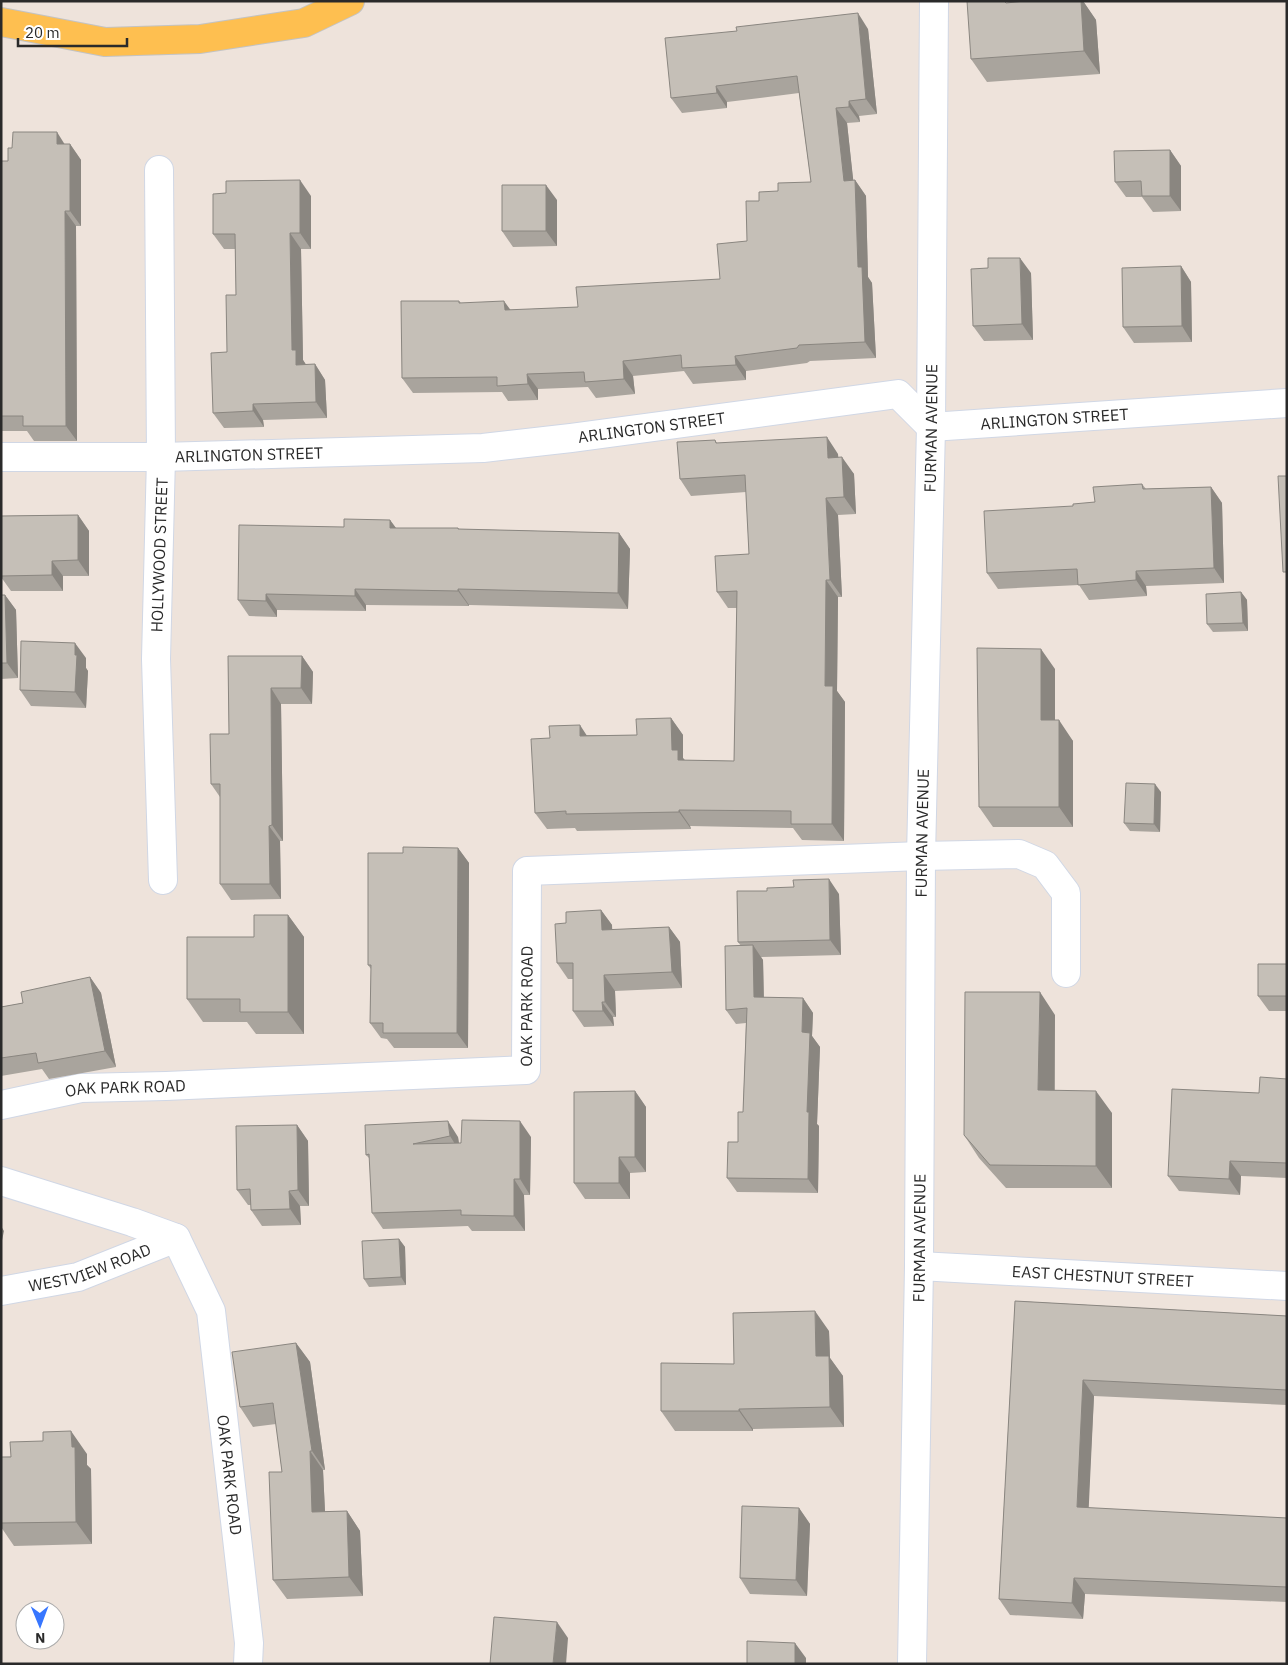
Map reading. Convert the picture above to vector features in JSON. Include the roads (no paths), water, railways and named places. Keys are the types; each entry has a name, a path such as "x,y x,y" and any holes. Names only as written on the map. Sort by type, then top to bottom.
{"main road":[{"path":"1,22 105,42 200,39 304,23 350,1"}],"street":[{"name":"FURMAN AVENUE","path":"912,1664 919,1266 921,856 931,427 934,1"},
{"name":"HOLLYWOOD STREET","path":"159,170 161,457 156,659 163,880"},
{"name":"ARLINGTON STREET","path":"1,456 161,457 483,448 898,394 931,427 1287,403"},
{"path":"921,856 1019,854 1046,865 1066,893 1066,972"},
{"name":"OAK PARK ROAD","path":"1,1105 81,1088 526,1070 527,871 921,856"},
{"path":"1,1181 132,1222 176,1238"},
{"name":"OAK PARK ROAD","path":"176,1238 211,1311 249,1643 248,1664"},
{"name":"WESTVIEW ROAD","path":"1,1290 78,1277 176,1238"},
{"name":"EAST CHESTNUT STREET","path":"919,1266 1287,1286"}]}
